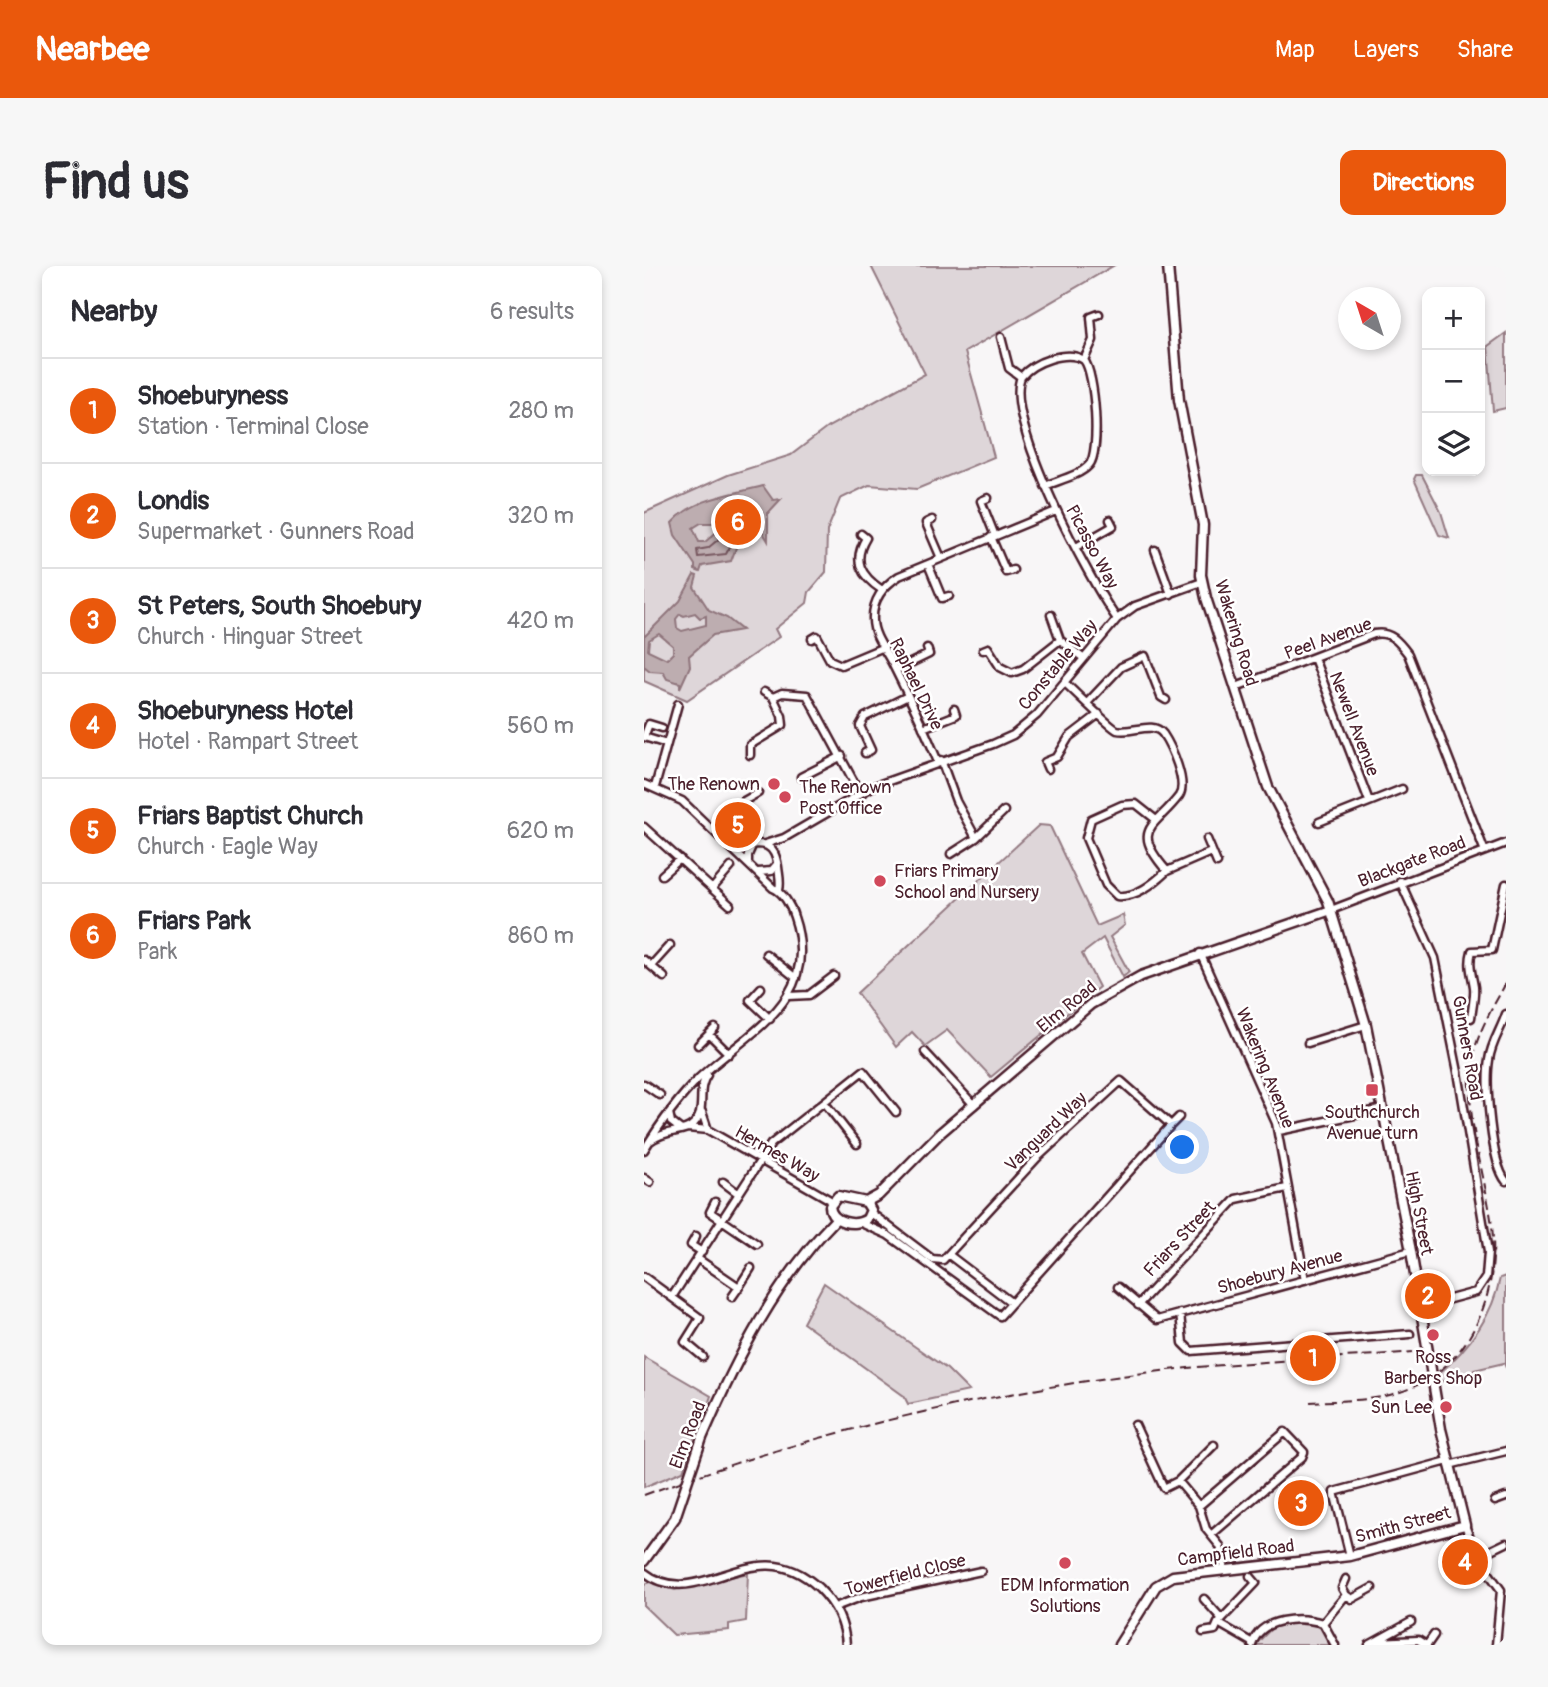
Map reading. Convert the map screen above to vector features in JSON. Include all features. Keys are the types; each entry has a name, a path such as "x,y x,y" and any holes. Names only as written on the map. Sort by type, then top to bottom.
{"street":[{"name":"Wakering Road","path":"1168,266 1179,400 1203,525 1202,582 1268,787 1331,909"},
{"path":"1084,360 1093,340 1087,318 1099,314"},
{"path":"1011,340 1002,340 1009,368 1021,377 1029,369 1063,356 1077,356 1084,360 1091,375 1096,446 1093,459 1081,471 1045,486"},
{"name":"Picasso Way","path":"1021,377 1017,388 1019,404 1045,486 1117,619"},
{"path":"981,501 1009,571 998,576"},
{"path":"867,538 859,552 860,568 867,579 882,590 893,579 1056,510"},
{"path":"926,523 941,558"},
{"path":"1076,547 1113,526"},
{"path":"1155,550 1171,594"},
{"path":"1159,563 1169,559"},
{"path":"928,564 942,598"},
{"name":"Constable Way","path":"765,844 784,838 860,793 1013,735 1037,715 1065,684 1083,658 1117,619 1135,606 1202,582"},
{"name":"Raphael Drive","path":"882,590 873,620 876,635 896,670 976,838"},
{"path":"1051,615 1060,640 1083,658"},
{"path":"1046,628 1055,625"},
{"path":"824,632 814,638 830,660 841,665 884,647"},
{"name":"Peel Avenue","path":"1236,687 1381,633 1400,643 1413,669 1484,849"},
{"path":"996,645 985,649 1003,669 1016,673 1060,640"},
{"path":"1088,702 1121,667 1143,653 1161,697 1166,700"},
{"path":"896,670 930,655"},
{"name":"Newell Avenue","path":"1314,658 1369,802"},
{"path":"1413,669 1422,665"},
{"path":"1065,684 1115,729 1125,732 1150,727 1159,730 1165,737 1180,776 1181,788 1179,796 1155,819 1148,832 1148,841 1167,871"},
{"path":"750,755 750,745 783,725 784,719 773,697 764,692"},
{"path":"773,697 782,693 807,695 860,793"},
{"path":"879,746 868,752 860,726 865,717 908,696"},
{"path":"655,787 678,704"},
{"path":"1042,755 1046,766 1057,757 1069,737 1099,714"},
{"path":"923,728 956,715"},
{"path":"662,728 649,724 644,737 667,744"},
{"path":"762,738 766,747"},
{"path":"801,777 842,756"},
{"path":"644,784 682,801 779,890 793,912 801,955 789,996 770,1018 684,1096 644,1150"},
{"path":"1319,822 1402,789"},
{"path":"714,831 735,806 758,793"},
{"path":"1155,819 1140,806 1122,805 1091,820 1086,829 1086,838 1106,885 1117,896 1150,886 1167,871 1211,852"},
{"path":"951,854 976,838 1004,811"},
{"path":"644,827 730,905"},
{"path":"779,890 777,855 784,838"},
{"path":"1207,839 1217,863"},
{"path":"730,845 765,844 777,855"},
{"name":"Blackgate Road","path":"1331,909 1484,849 1506,844"},
{"path":"748,864 752,846"},
{"path":"662,876 680,859"},
{"path":"756,871 771,871 777,864"},
{"path":"711,901 731,867"},
{"name":"Gunners Road","path":"1399,881 1435,958 1458,1072 1488,1252 1486,1277 1476,1292 1420,1307"},
{"path":"1471,1018 1474,987 1470,979 1472,951 1493,950 1506,884"},
{"name":"Elm Road","path":"866,1202 879,1195 939,1134 1091,1004 1134,979 1200,953 1331,909"},
{"name":"High Street","path":"1331,909 1366,1025 1411,1251 1449,1463 1465,1525"},
{"path":"664,977 646,963 670,945"},
{"name":"Wakering Avenue","path":"1200,953 1279,1131 1305,1280"},
{"path":"766,954 796,978"},
{"path":"789,996 809,995 834,976"},
{"path":"744,1006 761,988"},
{"path":"750,1000 770,1018"},
{"path":"1506,1018 1489,1058 1486,1094 1499,1164 1506,1181"},
{"path":"1308,1043 1366,1025"},
{"path":"698,1045 715,1028"},
{"path":"709,1034 729,1054"},
{"path":"923,1063 928,1055 974,1105"},
{"path":"672,1297 771,1144 870,1065"},
{"path":"649,1142 663,1132 688,1128 702,1112 701,1085 714,1067"},
{"path":"863,1071 896,1112"},
{"name":"Vanguard Way","path":"949,1255 1037,1158 1121,1081 1171,1125"},
{"path":"644,1084 660,1095"},
{"path":"684,1096 693,1096 700,1102"},
{"path":"824,1102 858,1144"},
{"path":"1279,1131 1383,1109"},
{"name":"Hermes Way","path":"702,1112 708,1130"},
{"path":"670,1113 671,1122 680,1129"},
{"path":"1012,1303 949,1255 943,1260 935,1260 871,1213 866,1202 842,1195 832,1202 830,1211 836,1219 861,1223 888,1235 996,1315 1003,1314 1179,1117"},
{"name":"Hermes Way","path":"688,1128 708,1130 832,1202"},
{"path":"723,1182 739,1194"},
{"name":"Friars Street","path":"1138,1305 1236,1199 1287,1188"},
{"path":"715,1202 710,1212 757,1244"},
{"path":"861,1223 871,1213"},
{"name":"Elm Road","path":"644,1561 675,1518 702,1438 727,1382 793,1268 836,1219"},
{"path":"696,1236 691,1245 700,1256 739,1287"},
{"path":"918,1258 924,1251"},
{"name":"Shoebury Avenue","path":"1138,1305 1157,1320 1411,1251"},
{"path":"732,1297 751,1268"},
{"path":"644,1290 647,1279 708,1323"},
{"path":"1118,1287 1138,1305"},
{"path":"1180,1313 1183,1343 1191,1351 1398,1340 1409,1334"},
{"path":"700,1318 685,1342 703,1357"},
{"path":"1135,1425 1164,1488 1178,1481 1214,1445"},
{"path":"1199,1506 1285,1432 1304,1452 1302,1457 1211,1535"},
{"path":"1350,1556 1334,1492 1506,1451"},
{"path":"1178,1481 1199,1506 1211,1535 1222,1550 1225,1570"},
{"path":"1495,1501 1506,1497"},
{"path":"1465,1525 1477,1557 1502,1588 1497,1642 1506,1640"},
{"name":"Smith Street","path":"1350,1556 1465,1525"},
{"path":"1477,1557 1506,1544"},
{"name":"Campfield Road","path":"1119,1645 1152,1593 1164,1580 1177,1575 1350,1556"},
{"path":"644,1572 660,1582 680,1585 780,1564 802,1573 835,1607 844,1626 846,1645"},
{"name":"Towerfield Close","path":"835,1607 861,1597 981,1571"},
{"path":"1203,1632 1215,1630 1220,1620 1256,1583 1250,1576"},
{"path":"1346,1579 1342,1588 1352,1599 1372,1588"},
{"path":"1323,1623 1346,1595"},
{"path":"1203,1599 1220,1620 1252,1644 1267,1626 1301,1617 1323,1623 1335,1645"},
{"path":"1378,1642 1411,1622"},
{"path":"1368,1645 1418,1640 1427,1645 1434,1635"}],"shaded area":[{"path":"871,266 1113,266 965,352 994,457 917,489 869,485 840,499 827,531 826,572 809,592 807,603 775,629 779,637 687,700 644,681 644,513 728,475 791,455 828,427 925,374"},
{"path":"1506,333 1506,408 1493,411 1488,346"},
{"path":"1416,475 1422,475 1441,512 1449,538 1439,535 1414,479"},
{"path":"1039,825 1050,826 1097,926 1123,915 1125,925 1110,937 1129,972 1123,977 1103,938 1082,954 1099,987 991,1077 947,1030 925,1046 912,1032 896,1047 857,993"},
{"path":"1506,1276 1506,1368 1504,1363 1474,1370 1475,1375 1438,1382 1437,1375 1459,1355 1477,1332 1491,1306 1500,1278"},
{"path":"824,1283 947,1369 969,1391 908,1404 904,1396 803,1323"},
{"path":"644,1357 711,1396 683,1471 644,1487"},
{"path":"748,1573 746,1621 729,1624 729,1630 674,1635 644,1606 644,1584 651,1582 675,1590"},
{"path":"1301,1621 1321,1626 1331,1645 1255,1645 1272,1628"}],"water":[{"path":"763,486 773,500 781,499 768,513 768,541 759,526 737,545 731,561 702,566 700,572 695,570 695,565 675,535 672,523 702,502","holes":["701,523 719,523 720,529 705,542 699,542 693,528"]},
{"path":"694,575 697,576 694,587 709,610 727,618 742,630 713,635 689,656 690,666 680,688 680,683 667,679 663,672 650,671 644,666 644,637 680,601","holes":["695,613 700,618 706,616 706,625 682,631 677,628 676,619 680,614 684,616","659,634 673,646 673,653 667,659 648,650 649,640"]}],"railway":[{"path":"1310,1402 1378,1398 1425,1381 1447,1365 1464,1345 1477,1323 1492,1272 1493,1246 1491,1219 1474,1130 1470,1095 1471,1064 1478,1040 1506,983"},
{"path":"644,1495 708,1472 837,1433 969,1402 1169,1370 1413,1352"}],"place":[{"name":"Friars Park","path":"738,522"},
{"name":"The Renown","path":"774,784"},
{"name":"The Renown Post Office","path":"785,797"},
{"name":"Friars Baptist Church","path":"738,825"},
{"name":"Friars Primary School and Nursery","path":"880,881"},
{"name":"Southchurch Avenue turn","path":"1372,1090"},
{"name":"Londis","path":"1428,1296"},
{"name":"Ross Barbers Shop","path":"1433,1335"},
{"name":"Shoeburyness","path":"1313,1358"},
{"name":"Sun Lee","path":"1446,1407"},
{"name":"St Peters, South Shoebury","path":"1301,1503"},
{"name":"Shoeburyness Hotel","path":"1465,1562"},
{"name":"EDM Information Solutions","path":"1065,1563"}]}
